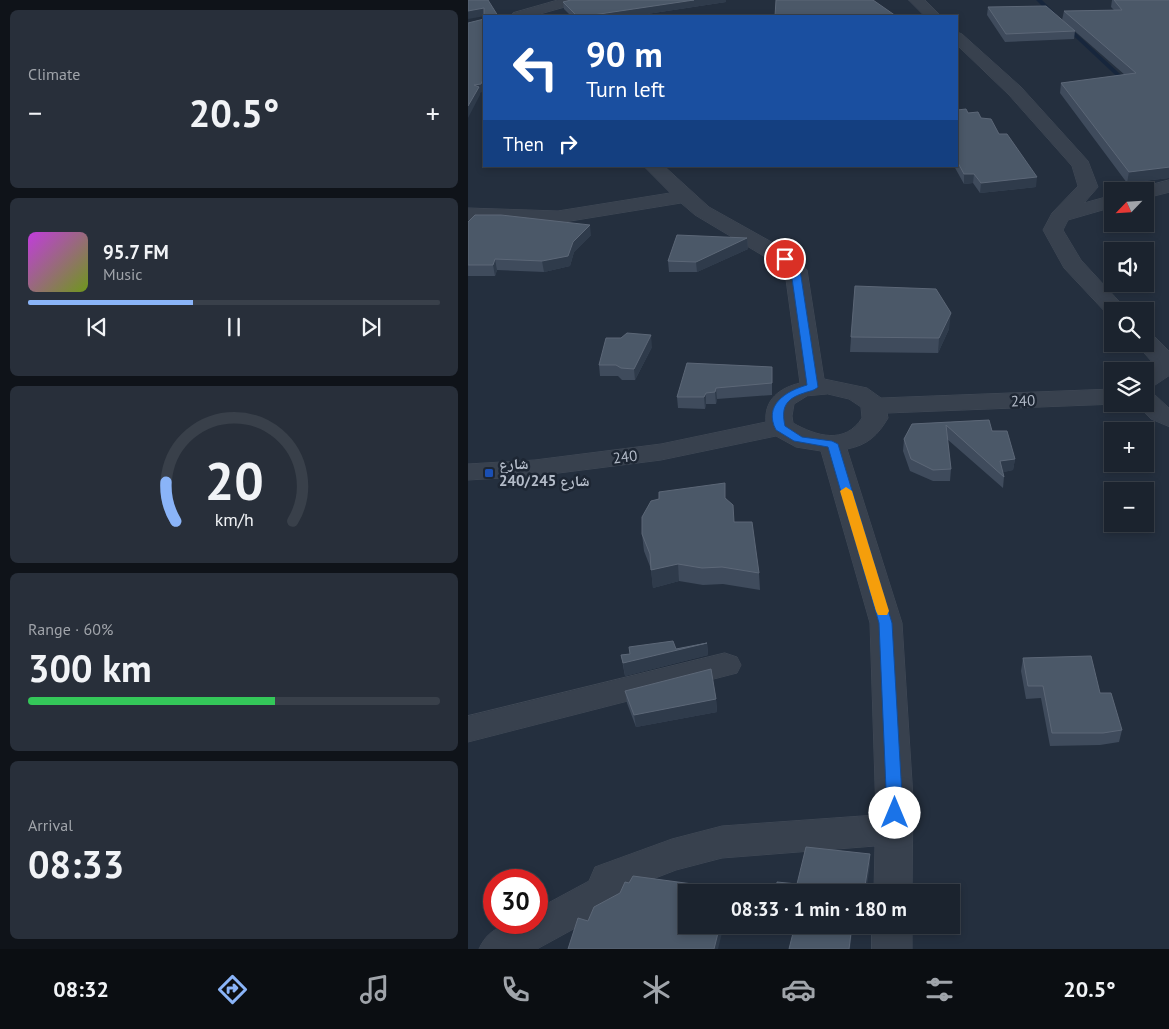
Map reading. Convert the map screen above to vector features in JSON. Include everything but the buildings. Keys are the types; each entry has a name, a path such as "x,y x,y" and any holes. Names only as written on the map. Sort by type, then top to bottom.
{"street":[{"path":"522,15 574,0"},
{"path":"916,0 933,15"},
{"path":"958,38 1015,91 1081,165 1088,187 1059,217 1053,230 1072,263 1109,302"},
{"path":"654,167 702,211 785,259 796,270 813,387"},
{"path":"1154,190 1170,186"},
{"path":"468,214 558,217 686,196"},
{"path":"1059,217 1104,204"},
{"path":"1154,350 1170,367 1154,373"},
{"path":"828,386 849,390 866,398 874,406 876,414 875,423 869,431 853,440 832,444 814,443 798,439 780,427 776,413 780,404 798,391 813,387 828,386"},
{"name":"240","path":"874,406 1104,397"},
{"path":"1154,408 1160,414 1170,419"},
{"name":"240","path":"468,472 535,468 662,452 780,427"},
{"path":"832,444 886,623 895,798 893,884"},
{"path":"468,729 725,665"},
{"path":"499,949 607,891 609,879 672,855 722,842 895,829"},
{"path":"892,934 892,949"}],"waterway":[{"path":"1039,0 1054,15"},
{"path":"1065,25 1129,85"}],"slow traffic":[{"path":"846,491 882,611"}],"place":[{"name":"شارع 240/شارع 245","path":"489,473"}],"route":[{"path":"785,259 796,270 813,387 798,391 787,397 780,404 776,413 780,427 785,432 798,439 814,443 832,444 886,623 895,813"}]}
